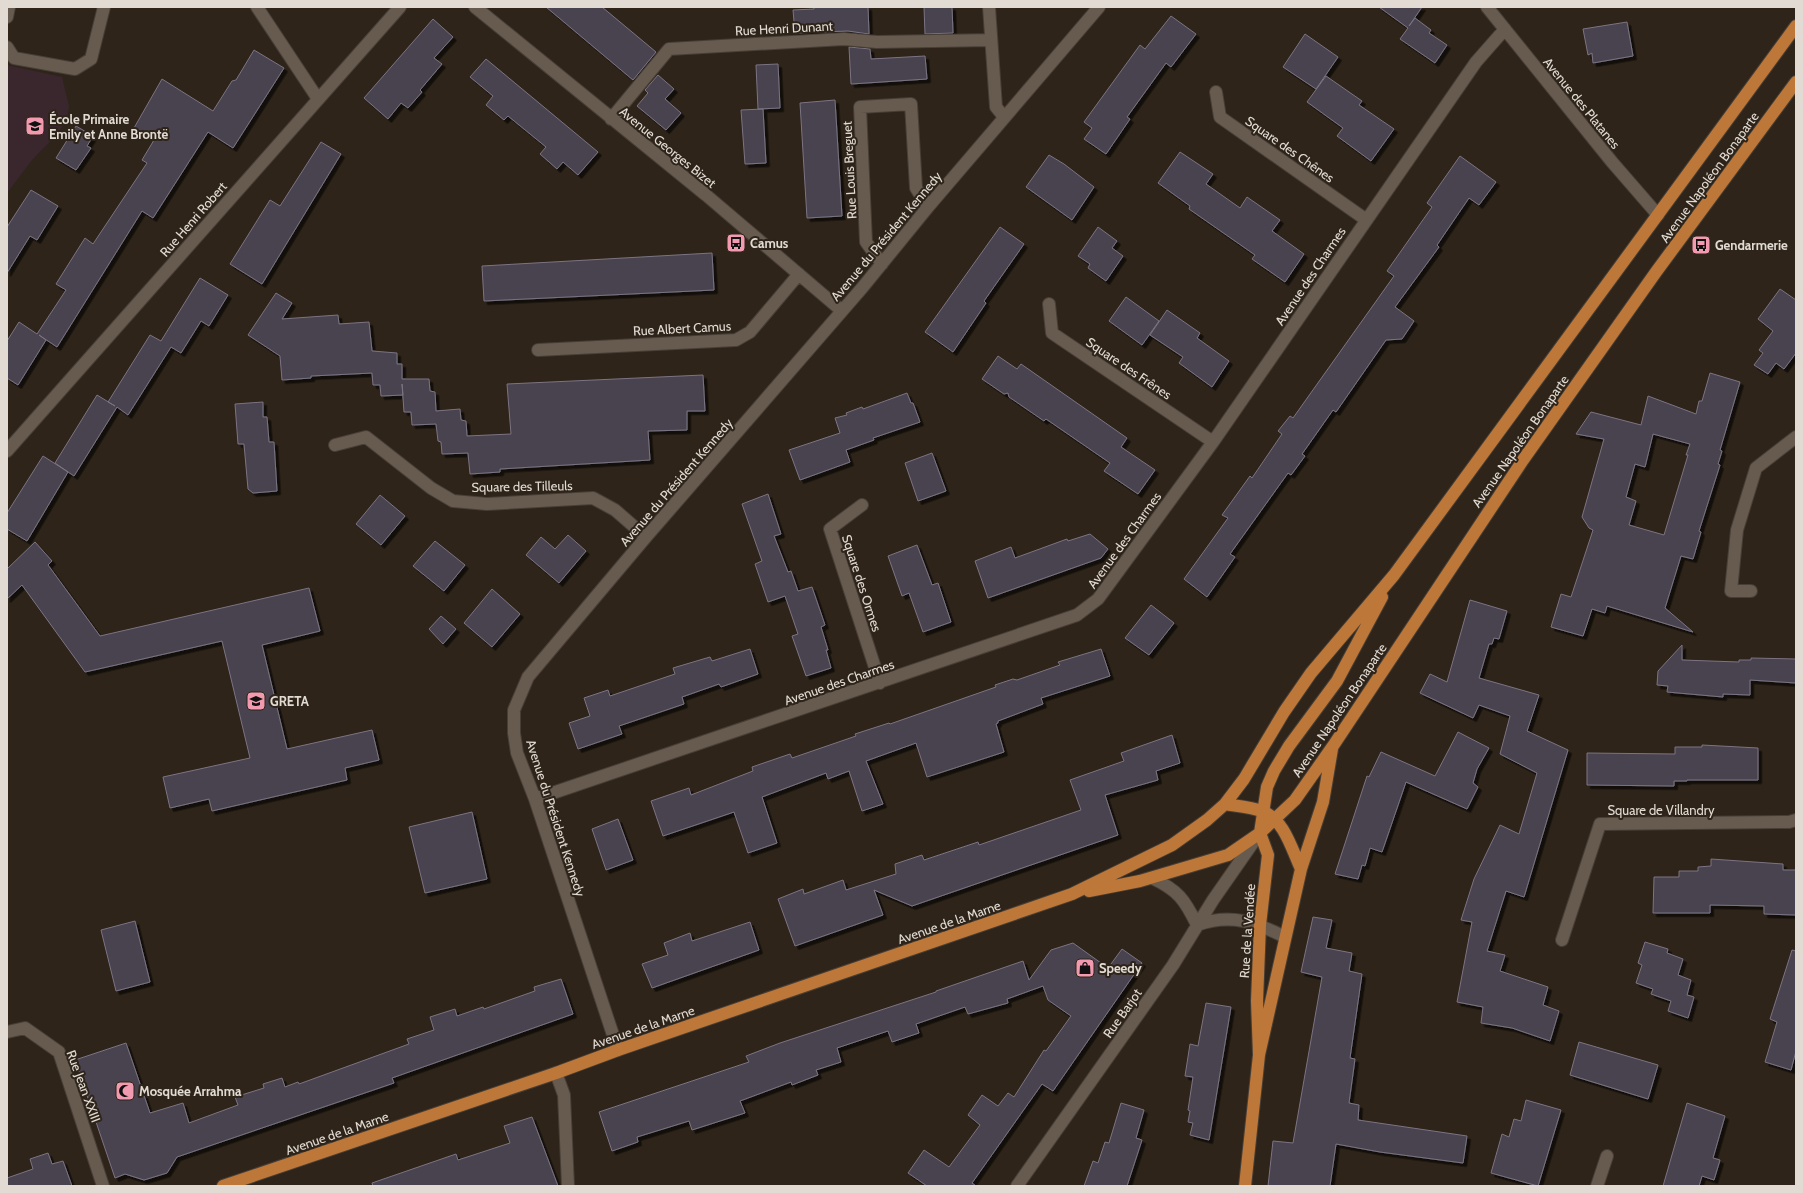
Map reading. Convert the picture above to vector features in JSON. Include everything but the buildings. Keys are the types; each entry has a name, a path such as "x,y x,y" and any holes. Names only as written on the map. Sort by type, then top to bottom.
{"main road":[{"name":"Avenue Napoléon Bonaparte","path":"1225,804 1253,767 1284,712 1311,673 1394,575 1796,26"},
{"name":"Avenue Napoléon Bonaparte","path":"1274,820 1295,800 1523,460 1656,272 1796,82"},
{"name":"Avenue Napoléon Bonaparte","path":"1263,812 1268,787 1274,772 1289,746 1337,681 1394,575"},
{"name":"Rue de la Vendée","path":"1245,1186 1259,1055 1301,869 1318,820 1332,746"},
{"path":"1225,804 1263,812 1274,820 1285,832 1301,869"},
{"name":"Avenue de la Marne","path":"223,1186 556,1073 618,1050 1072,894 1172,845 1225,804"},
{"name":"Rue de la Vendée","path":"1259,1055 1257,1001 1260,925 1268,855 1260,833 1263,812"},
{"name":"Avenue de la Marne","path":"1072,894 1152,878 1228,855 1260,833 1274,820"}],"street":[{"path":"7,17 9,7"},
{"path":"7,47 14,58 75,69 91,59 104,7"},
{"path":"256,7 318,98"},
{"name":"Rue Henri Robert","path":"7,450 400,7"},
{"name":"Avenue Georges Bizet","path":"475,7 706,195 842,311"},
{"path":"989,7 996,107 1004,117"},
{"name":"Avenue du Président Kennedy","path":"618,1050 535,799 517,753 514,710 528,677 646,537 842,311 1004,117 1099,7"},
{"name":"Avenue des Platanes","path":"1487,7 1612,162 1658,215"},
{"name":"Avenue des Charmes","path":"535,799 1077,615 1098,599 1213,442 1365,219 1476,62 1505,29"},
{"name":"Rue Henri Dunant","path":"611,119 669,49 844,39 877,42 991,40"},
{"name":"Square des Chênes","path":"1216,92 1220,117 1365,219"},
{"name":"Rue Louis Breguet","path":"882,264 866,242 860,107 911,104 916,188 928,207"},
{"name":"Rue Albert Camus","path":"538,350 736,340 750,332 799,274"},
{"name":"Square des Frênes","path":"1049,304 1052,333 1213,442"},
{"name":"Square des Tilleuls","path":"335,446 366,437 431,488 453,500 487,504 593,498 615,510 646,537"},
{"path":"1751,591 1731,591 1737,530 1756,468 1796,437"},
{"name":"Square des Ormes","path":"862,505 830,529 880,683"},
{"name":"Square de Villandry","path":"1562,940 1600,824 1781,822 1796,820"},
{"name":"Rue Barjot","path":"1017,1186 1173,964 1197,925 1260,833"},
{"path":"1152,878 1168,885 1180,894 1197,925 1226,918 1260,925 1286,937"},
{"name":"Rue Jean XXIII","path":"7,1032 25,1028 59,1052 104,1186"},
{"path":"556,1073 564,1095 568,1186"},
{"path":"1597,1186 1606,1156"}],"shaded area":[{"name":"École Primaire Emily et Anne Brontë","path":"7,65 62,77 69,106 67,119 58,133 32,160 7,193"}],"place":[{"name":"École Primaire Emily et Anne Brontë","path":"35,126"},
{"name":"Camus","path":"736,243"},
{"name":"Gendarmerie","path":"1701,245"},
{"name":"GRETA","path":"256,701"},
{"name":"Speedy","path":"1085,968"},
{"name":"Mosquée Arrahma","path":"125,1091"}]}
